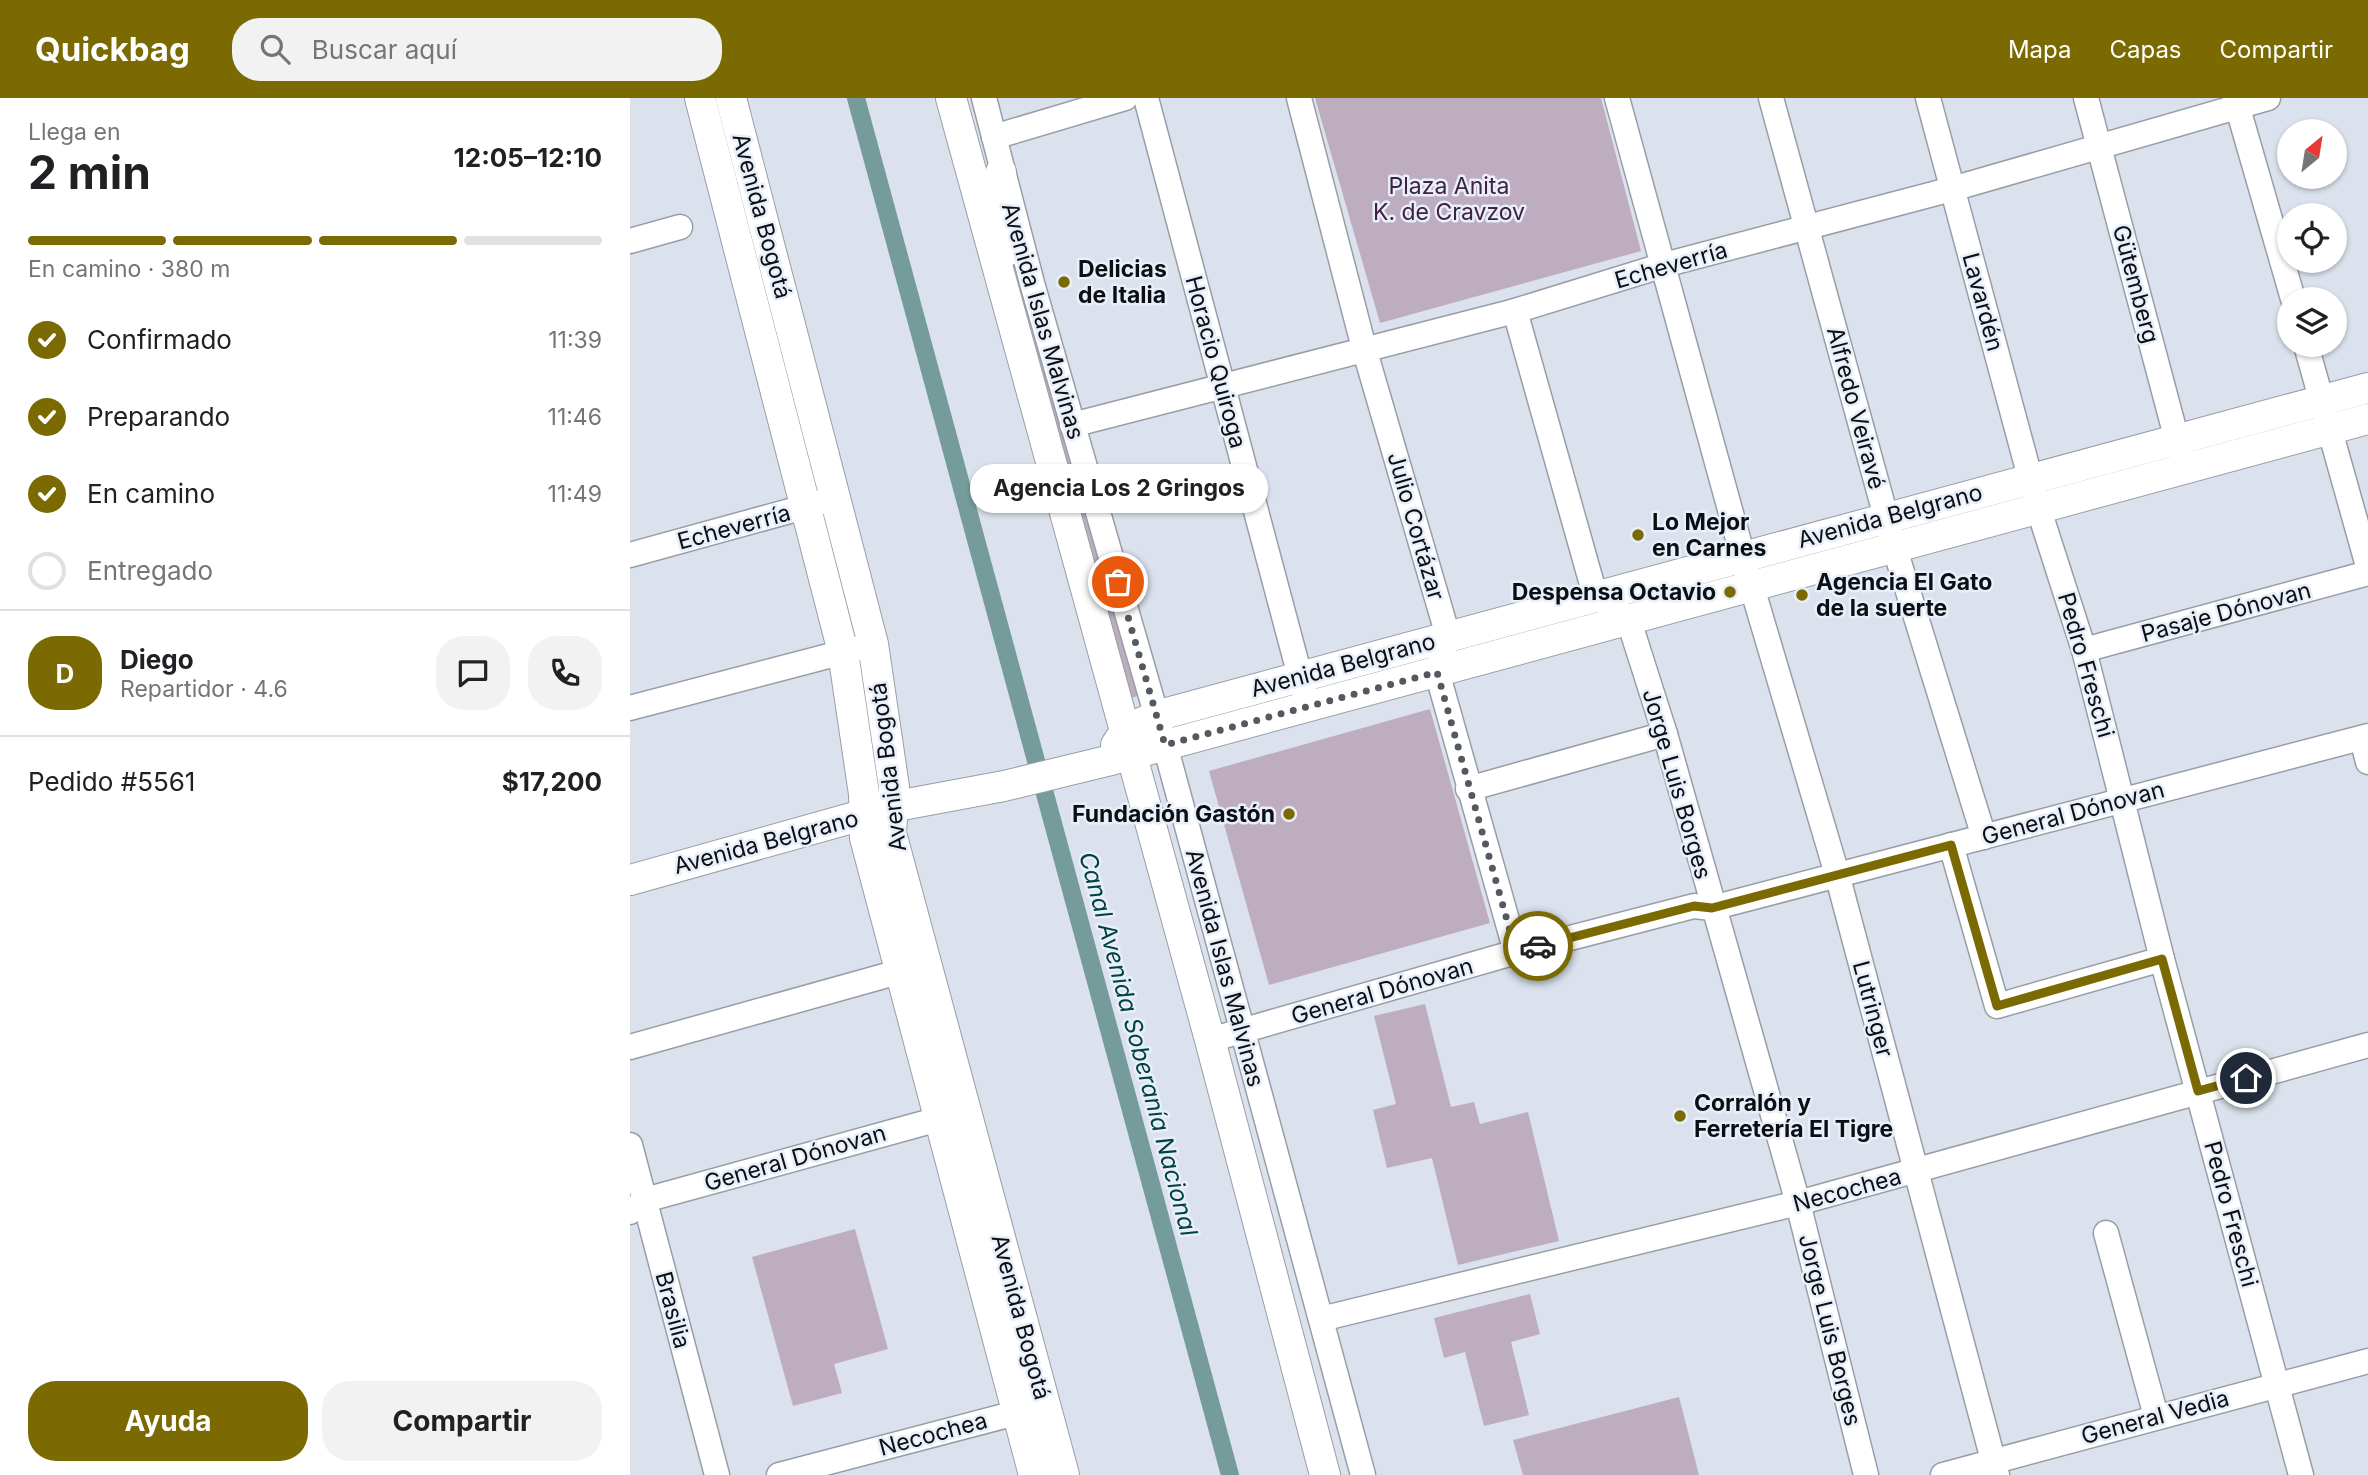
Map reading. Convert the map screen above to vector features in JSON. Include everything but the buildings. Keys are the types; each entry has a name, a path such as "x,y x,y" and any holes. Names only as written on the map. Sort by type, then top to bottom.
{"main road":[{"name":"Avenida Bogotá","path":"700,98 807,506 878,811 891,833 1016,1411 1034,1475"},
{"name":"Avenida Bogotá","path":"731,98 873,644 894,787 865,838 902,971 1046,1405 1064,1475"},
{"name":"Avenida Islas Malvinas","path":"951,98 1122,748 1210,1040 1325,1475"},
{"path":"1001,172 1008,311"},
{"name":"Avenida Belgrano","path":"1122,748 1156,716 1886,517 2185,470 2326,415 2368,388"},
{"name":"Avenida Belgrano","path":"630,880 878,811 1004,786 1059,772 1122,748 1165,745 1894,546 2177,438 2326,415 2368,419"}],"street":[{"name":"Avenida Islas Malvinas","path":"984,98 1001,172 1165,745 1363,1475"},
{"path":"994,137 1125,98"},
{"name":"Horacio Quiroga","path":"1146,98 1308,706"},
{"name":"Julio Cortázar","path":"1299,98 1364,348 1448,636"},
{"path":"1617,98 1743,557 1754,586"},
{"name":"Alfredo Veiravé","path":"1772,98 1894,546 1984,837"},
{"name":"Lavardén","path":"1928,98 2034,493"},
{"name":"Gütemberg","path":"2086,98 2185,470"},
{"name":"Echeverría","path":"1072,425 1515,311 1664,265 2099,147 2237,102 2268,98"},
{"path":"2237,102 2290,287"},
{"path":"630,241 680,227"},
{"path":"1515,311 1595,596 1628,618"},
{"path":"2309,357 2368,565"},
{"name":"Pedro Freschi","path":"2034,493 2084,650 2162,959 2301,1475"},
{"name":"Echeverría","path":"630,555 837,498"},
{"name":"Pasaje Dónovan","path":"2084,650 2368,573"},
{"name":"Lutringer","path":"1754,586 1837,874 1995,1468"},
{"name":"Jorge Luis Borges","path":"1628,618 1665,734 1712,908 1798,1203 1866,1475"},
{"path":"1448,636 1437,672 1516,952"},
{"path":"630,708 873,644"},
{"path":"1468,789 1665,734"},
{"path":"2365,737 2368,762"},
{"name":"General Dónovan","path":"1210,1040 1516,952 1694,906 1712,908 2365,737"},
{"path":"1951,845 1997,1006 2162,959"},
{"path":"630,1047 902,971"},
{"name":"Necochea","path":"1321,1319 1798,1203 2368,1045"},
{"name":"General Dónovan","path":"637,1206 951,1116"},
{"name":"Brasilia","path":"630,1145 637,1206 716,1475"},
{"path":"2106,1233 2156,1416"},
{"name":"General Vedia","path":"1943,1475 1995,1468 2156,1416 2368,1361"},
{"name":"Necochea","path":"779,1475 1046,1405"}],"green space":[{"name":"Plaza Anita K. de Cravzov","path":"1315,98 1601,98 1641,251 1380,323"},
{"path":"1019,282 1141,695 1128,699"},
{"path":"1430,709 1490,923 1269,985 1209,771"},
{"path":"1425,1004 1451,1107 1474,1102 1480,1124 1528,1112 1559,1241 1458,1265 1432,1158 1387,1168 1373,1110 1396,1104 1374,1016"},
{"path":"855,1229 888,1349 834,1364 842,1393 793,1406 752,1257"},
{"path":"1530,1294 1540,1334 1511,1342 1529,1415 1484,1426 1465,1352 1444,1358 1434,1318"},
{"path":"1679,1397 1699,1475 1523,1475 1513,1440"}],"waterway":[{"name":"Canal Avenida Soberanía Nacional","path":"856,98 1230,1475"}],"way so far":[{"path":"1118,582 1165,745 1437,672 1516,952 1538,946"}],"place":[{"name":"Delicias de Italia","path":"1064,282"},
{"name":"Lo Mejor en Carnes","path":"1638,535"},
{"name":"Agencia Los 2 Gringos","path":"1118,582"},
{"name":"Despensa Octavio","path":"1730,592"},
{"name":"Agencia El Gato de la suerte","path":"1802,595"},
{"name":"Fundación Gastón","path":"1289,814"},
{"name":"Corralón y Ferretería El Tigre","path":"1680,1116"}],"route":[{"path":"1538,946 1694,906 1712,908 1951,845 1997,1006 2162,959 2198,1091 2246,1078"}]}
